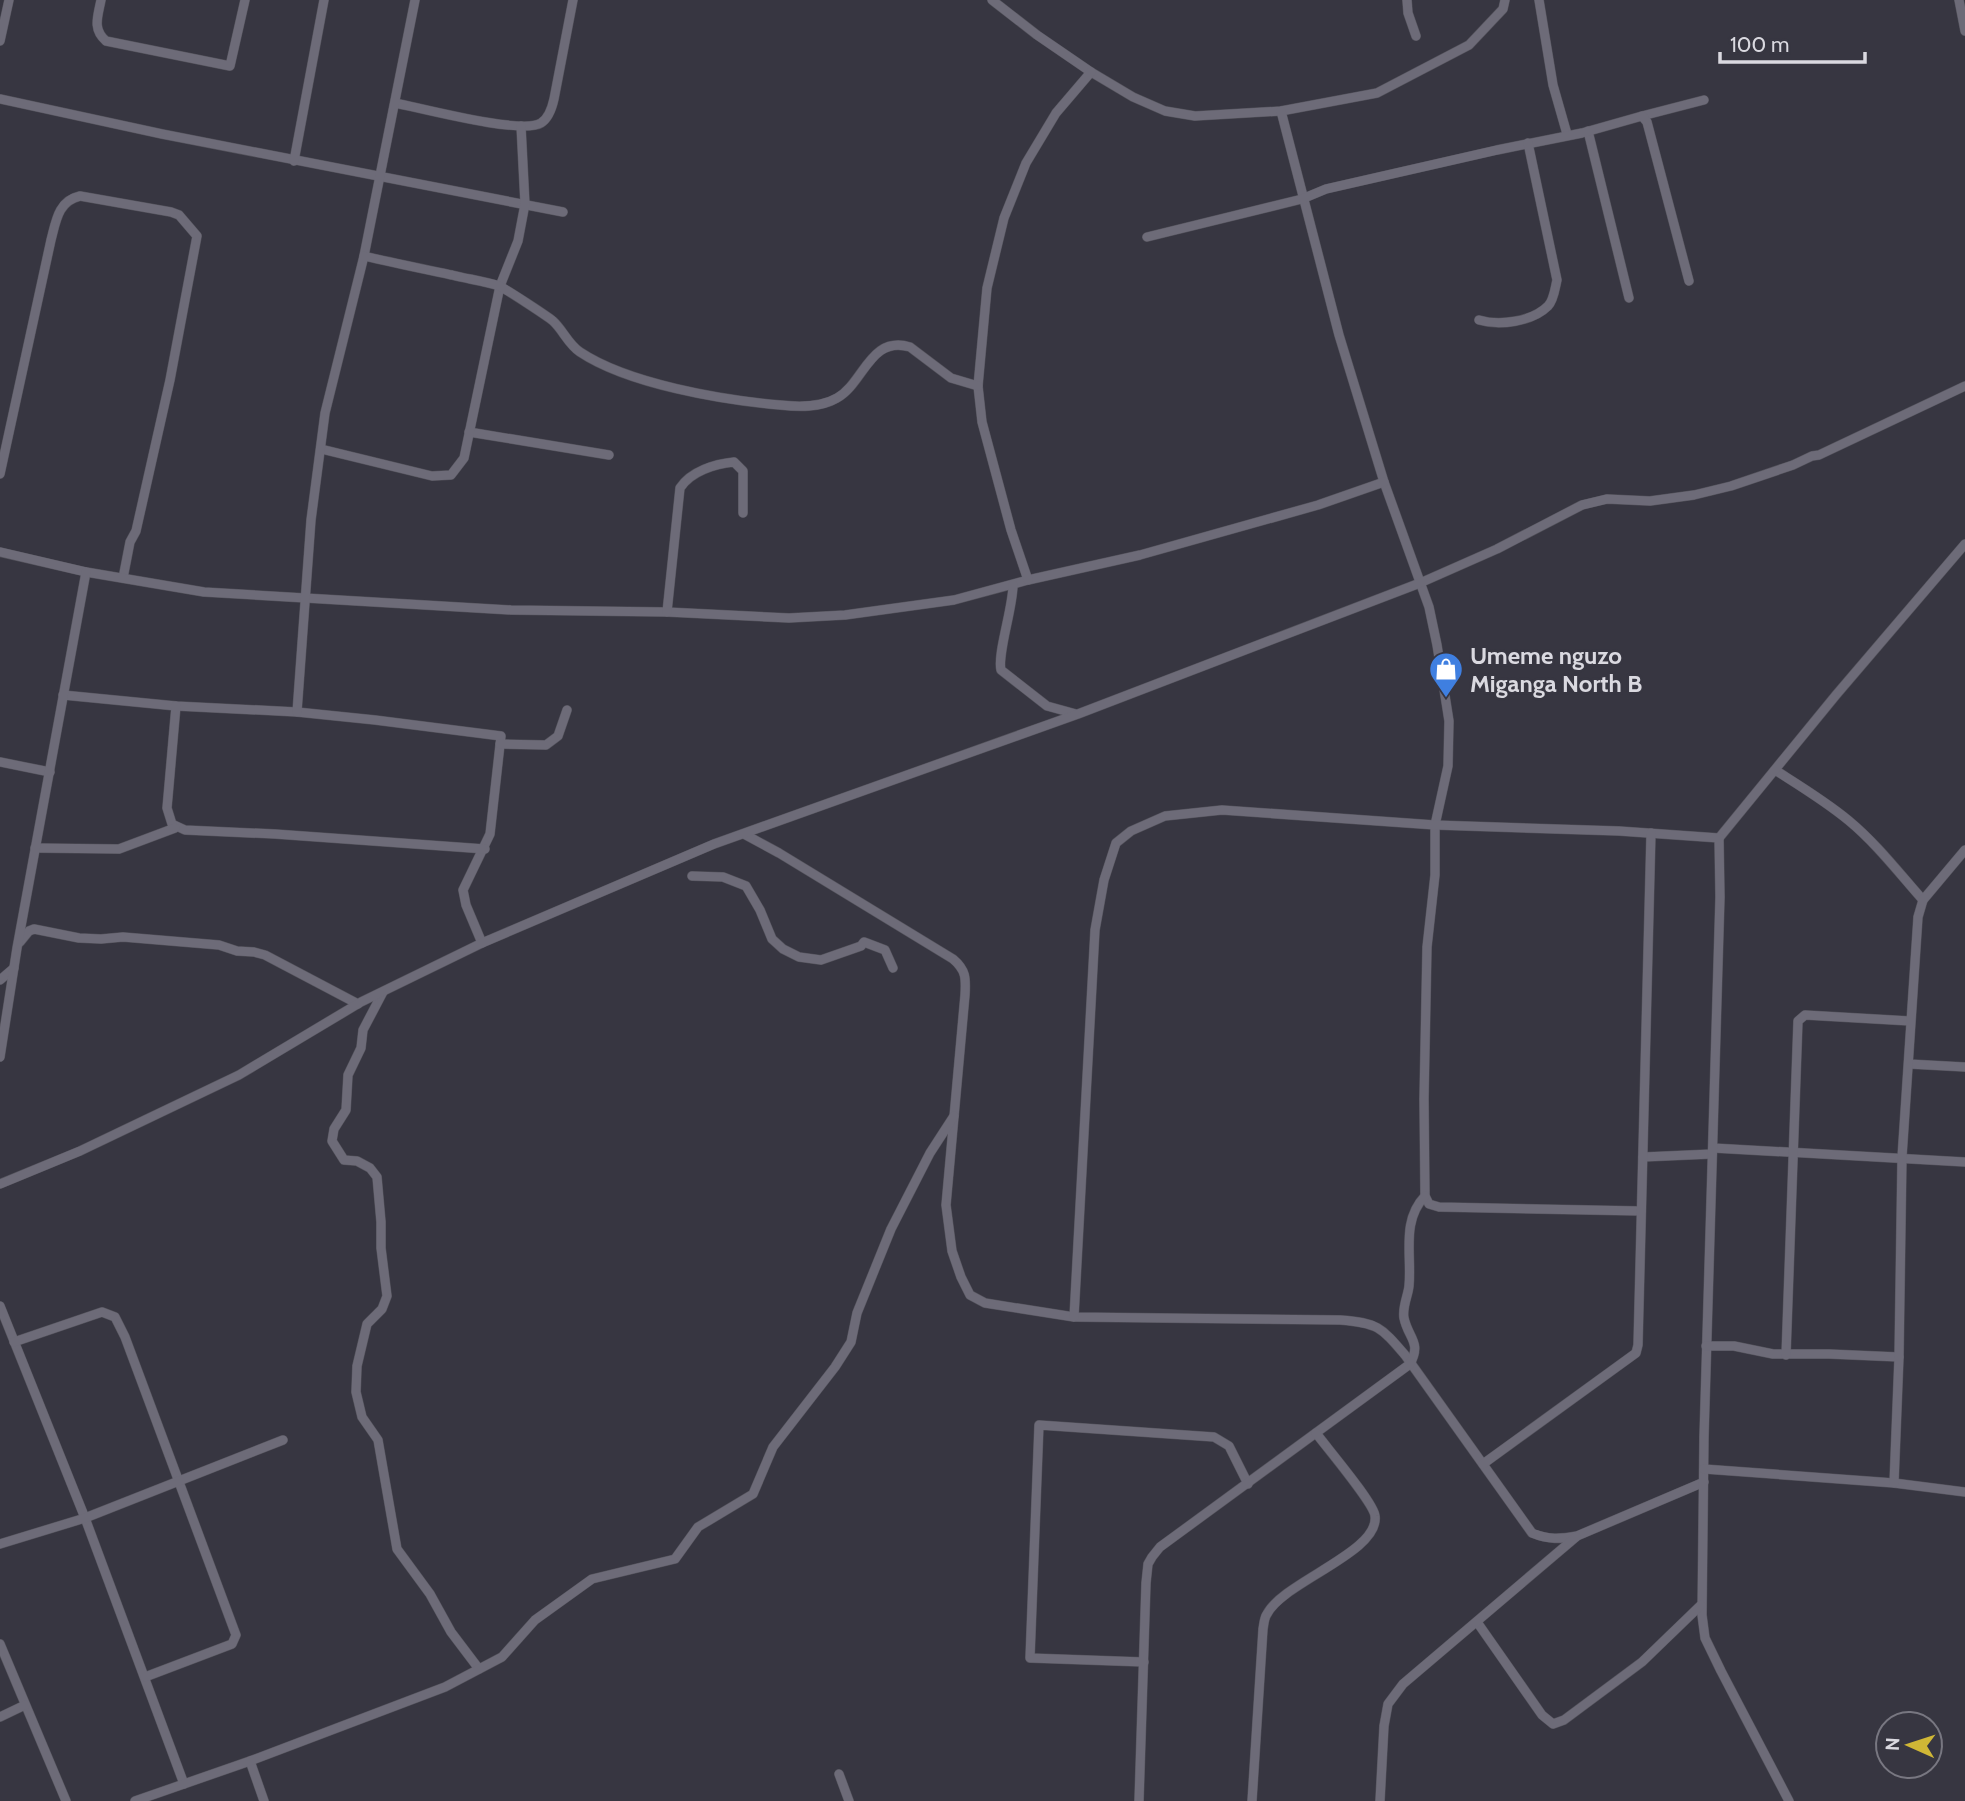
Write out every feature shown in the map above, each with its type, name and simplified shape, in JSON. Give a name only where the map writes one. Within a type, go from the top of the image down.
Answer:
[{"type":"street","points":[[0,41],[9,0]]},
{"type":"street","points":[[101,0],[96,25],[99,35],[106,41],[230,66],[245,0]]},
{"type":"street","points":[[294,161],[324,0]]},
{"type":"street","points":[[297,712],[311,520],[325,413],[364,256],[415,0]]},
{"type":"street","points":[[395,103],[511,127],[534,126],[543,122],[550,113],[573,0]]},
{"type":"street","points":[[992,0],[1091,72],[1148,105],[1195,116],[1281,111],[1377,93],[1469,45],[1503,9],[1505,0]]},
{"type":"street","points":[[1407,0],[1408,13],[1416,36]]},
{"type":"street","points":[[1539,0],[1553,85],[1567,134]]},
{"type":"street","points":[[1959,0],[1965,31]]},
{"type":"street","points":[[1028,580],[982,422],[978,386],[987,288],[1013,192],[1040,136],[1091,72]]},
{"type":"street","points":[[0,99],[294,161],[563,212]]},
{"type":"street","points":[[1147,237],[1302,199],[1326,189],[1588,131],[1704,100]]},
{"type":"street","points":[[1281,111],[1339,335],[1384,482],[1429,607],[1449,721],[1448,766],[1435,825],[1435,875],[1427,947],[1425,1196],[1429,1204],[1439,1207],[1641,1211]]},
{"type":"street","points":[[1642,117],[1647,122],[1689,281]]},
{"type":"street","points":[[321,449],[432,476],[451,475],[464,458],[500,286],[518,242],[525,204],[522,126]]},
{"type":"street","points":[[1588,131],[1629,298]]},
{"type":"street","points":[[1479,320],[1504,323],[1536,314],[1549,306],[1552,300],[1557,280],[1528,143]]},
{"type":"street","points":[[0,474],[60,209],[68,201],[80,196],[177,214],[197,236],[170,380],[136,531],[130,542],[124,578]]},
{"type":"street","points":[[364,256],[500,286],[551,319],[572,346],[607,367],[627,375],[690,390],[753,403],[790,406],[823,403],[848,390],[881,349],[894,345],[910,346],[951,378],[978,386]]},
{"type":"street","points":[[0,1184],[80,1151],[239,1075],[358,1004],[482,943],[714,844],[1078,714],[1420,583],[1582,505],[1607,499],[1671,499],[1731,486],[1819,455],[1965,386]]},
{"type":"street","points":[[469,432],[610,455]]},
{"type":"street","points":[[667,612],[680,488],[686,478],[719,464],[734,462],[743,471],[743,513]]},
{"type":"street","points":[[0,552],[86,572],[204,592],[511,610],[667,612],[789,618],[845,615],[954,600],[1140,555],[1318,505],[1384,482]]},
{"type":"street","points":[[1789,1801],[1706,1638],[1702,1605],[1706,1346],[1720,897],[1719,838],[1965,544]]},
{"type":"street","points":[[0,1057],[17,948],[86,572]]},
{"type":"street","points":[[1013,585],[1010,616],[999,662],[1001,670],[1047,706],[1078,714]]},
{"type":"street","points":[[63,695],[176,706],[297,712],[501,736],[492,822],[485,849],[465,885],[463,895],[482,943]]},
{"type":"street","points":[[175,828],[169,820],[167,808],[176,706]]},
{"type":"street","points":[[500,744],[545,745],[558,736],[567,710]]},
{"type":"street","points":[[0,762],[50,772]]},
{"type":"street","points":[[1775,770],[1820,798],[1850,822],[1923,900]]},
{"type":"street","points":[[1074,1317],[1095,930],[1104,880],[1116,843],[1131,831],[1165,816],[1222,810],[1435,825],[1719,838]]},
{"type":"street","points":[[36,848],[119,849],[175,828],[197,832],[275,834],[485,849]]},
{"type":"street","points":[[1483,1464],[1636,1353],[1641,1318],[1641,1211],[1651,833]]},
{"type":"street","points":[[744,834],[953,959],[962,967],[966,976],[946,1205],[952,1251],[970,1294],[985,1304],[1074,1317],[1340,1320],[1371,1323],[1387,1335],[1410,1364],[1532,1533],[1546,1539],[1577,1536],[1704,1482]]},
{"type":"street","points":[[1894,1483],[1902,1157],[1918,917],[1923,900],[1965,850]]},
{"type":"street","points":[[692,876],[723,877],[746,886],[772,939],[783,949],[799,957],[821,960],[861,946],[864,942],[885,950],[893,968]]},
{"type":"street","points":[[17,948],[22,937],[34,929],[79,938],[123,937],[219,945],[265,956],[358,1004]]},
{"type":"street","points":[[0,980],[14,968]]},
{"type":"street","points":[[384,991],[363,1030],[361,1048],[348,1075],[346,1110],[334,1129],[332,1141],[344,1160],[370,1168],[377,1177],[387,1296],[382,1309],[368,1324],[357,1366],[356,1392],[362,1417],[378,1440],[397,1549],[430,1594],[451,1632],[479,1669]]},
{"type":"street","points":[[1786,1355],[1800,1018],[1805,1015],[1910,1021]]},
{"type":"street","points":[[1909,1064],[1965,1067]]},
{"type":"street","points":[[135,1801],[250,1761],[445,1687],[502,1657],[535,1619],[592,1579],[675,1559],[698,1527],[753,1494],[773,1447],[851,1342],[858,1313],[891,1229],[930,1153],[954,1115]]},
{"type":"street","points":[[1643,1157],[1712,1151],[1902,1157],[1965,1162]]},
{"type":"street","points":[[1139,1801],[1146,1583],[1152,1556],[1410,1364],[1415,1349],[1404,1312],[1409,1287],[1409,1236],[1412,1216],[1425,1196]]},
{"type":"street","points":[[0,1306],[85,1518],[184,1784]]},
{"type":"street","points":[[14,1342],[102,1312],[115,1317],[125,1338],[236,1635],[232,1644],[145,1677]]},
{"type":"street","points":[[1706,1346],[1734,1346],[1786,1355],[1899,1357]]},
{"type":"street","points":[[1144,1662],[1030,1658],[1039,1425],[1214,1437],[1228,1446],[1248,1484]]},
{"type":"street","points":[[1252,1801],[1266,1614],[1287,1594],[1361,1545],[1374,1527],[1376,1515],[1316,1433]]},
{"type":"street","points":[[0,1544],[85,1518],[283,1440]]},
{"type":"street","points":[[1704,1469],[1894,1483],[1965,1492]]},
{"type":"street","points":[[1380,1801],[1384,1726],[1388,1703],[1403,1684],[1577,1536]]},
{"type":"street","points":[[1477,1622],[1542,1715],[1553,1724],[1564,1720],[1642,1662],[1702,1605]]},
{"type":"street","points":[[0,1644],[66,1801]]},
{"type":"street","points":[[0,1717],[25,1705]]},
{"type":"street","points":[[250,1761],[264,1801]]},
{"type":"street","points":[[839,1774],[849,1801]]},
{"type":"place","name":"Umeme nguzo Miganga North B","points":[[1446,699]]}]
